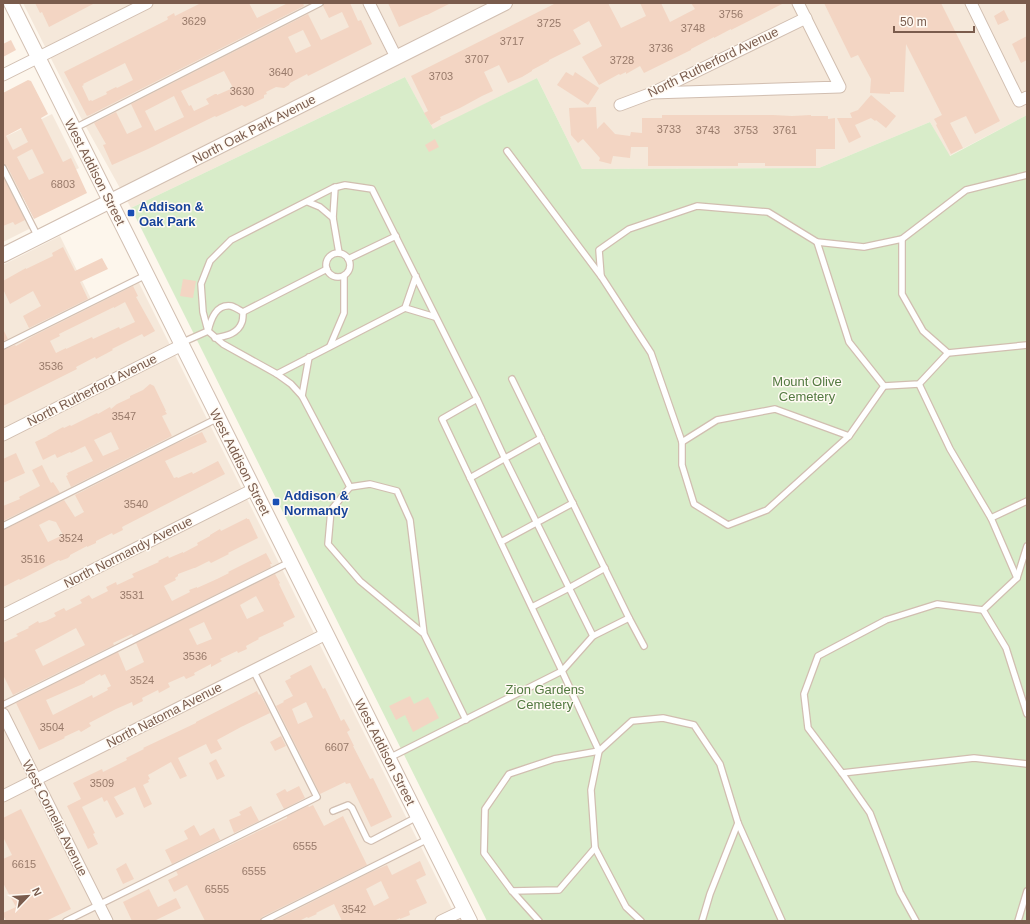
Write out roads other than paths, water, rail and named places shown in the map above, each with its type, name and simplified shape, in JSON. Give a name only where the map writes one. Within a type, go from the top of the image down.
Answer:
[{"type":"street","name":"West Addison Street","points":[[11,3],[467,915]]},
{"type":"street","points":[[3,75],[147,3]]},
{"type":"street","points":[[369,3],[396,57]]},
{"type":"street","name":"North Oak Park Avenue","points":[[3,255],[505,3]]},
{"type":"street","points":[[652,93],[840,87],[798,3]]},
{"type":"street","points":[[971,3],[1023,99]]},
{"type":"street","name":"North Rutherford Avenue","points":[[620,105],[652,93],[806,18]]},
{"type":"street","name":"North Rutherford Avenue","points":[[3,435],[181,344]]},
{"type":"street","name":"North Normandy Avenue","points":[[3,615],[254,489]]},
{"type":"street","name":"North Natoma Avenue","points":[[3,796],[326,634]]},
{"type":"street","name":"West Cornelia Avenue","points":[[3,714],[107,921]]},
{"type":"street","points":[[441,921],[467,915]]},
{"type":"lane","points":[[74,129],[320,3]]},
{"type":"lane","points":[[507,151],[601,276],[651,353],[682,442],[682,465],[694,504],[728,525],[767,510],[849,436],[884,386]]},
{"type":"lane","points":[[3,168],[38,238]]},
{"type":"lane","points":[[601,276],[599,250],[629,229],[697,206],[768,212],[817,242],[864,247],[902,239],[966,190],[1027,175]]},
{"type":"lane","points":[[350,487],[302,396],[291,384],[277,374],[223,344],[208,331],[202,312],[201,284],[210,261],[231,240],[336,187],[345,185],[372,189],[593,636]]},
{"type":"lane","points":[[336,187],[333,218],[339,253]]},
{"type":"lane","points":[[308,202],[320,207],[333,218]]},
{"type":"lane","points":[[348,259],[396,236]]},
{"type":"lane","points":[[902,239],[902,294],[923,331],[948,353]]},
{"type":"lane","points":[[817,242],[849,342],[884,386]]},
{"type":"lane","points":[[330,346],[344,313],[344,276],[349,270],[350,262],[343,254],[339,253],[328,258],[326,266],[329,273],[336,277],[344,276]]},
{"type":"lane","points":[[243,312],[327,269]]},
{"type":"lane","points":[[3,346],[146,274]]},
{"type":"lane","points":[[405,308],[416,276]]},
{"type":"lane","points":[[208,331],[210,322],[215,312],[222,307],[232,306],[243,312]]},
{"type":"lane","points":[[277,374],[405,308],[436,317]]},
{"type":"lane","points":[[216,338],[230,335],[237,330],[242,322],[243,312]]},
{"type":"lane","points":[[181,344],[208,331]]},
{"type":"lane","points":[[884,386],[919,384],[948,353],[1027,345]]},
{"type":"lane","points":[[302,396],[309,357]]},
{"type":"lane","points":[[512,378],[644,646]]},
{"type":"lane","points":[[919,384],[950,449],[991,518],[1016,578]]},
{"type":"lane","points":[[477,399],[442,419],[599,751],[591,790],[595,848],[626,907],[641,921]]},
{"type":"lane","points":[[682,442],[717,420],[775,409],[849,436]]},
{"type":"lane","points":[[3,526],[218,418]]},
{"type":"lane","points":[[470,478],[541,438]]},
{"type":"lane","points":[[424,634],[360,580],[328,544],[331,510],[350,487],[370,484],[397,491],[410,520],[424,634],[466,720]]},
{"type":"lane","points":[[991,518],[1027,501]]},
{"type":"lane","points":[[501,542],[573,503]]},
{"type":"lane","points":[[984,610],[1016,578],[1027,546]]},
{"type":"lane","points":[[3,705],[290,562]]},
{"type":"lane","points":[[532,607],[605,568]]},
{"type":"lane","points":[[916,921],[900,892],[870,813],[808,728],[804,694],[818,656],[886,620],[938,604],[984,610]]},
{"type":"lane","points":[[984,610],[1006,648],[1027,714]]},
{"type":"lane","points":[[388,759],[562,671],[593,636],[629,618]]},
{"type":"lane","points":[[66,921],[317,797],[253,670]]},
{"type":"lane","points":[[539,921],[512,891],[484,853],[484,809],[509,774],[554,759],[599,751],[632,721],[663,718],[694,725],[720,764],[738,823],[782,921]]},
{"type":"lane","points":[[842,773],[974,758],[1027,764]]},
{"type":"lane","points":[[333,811],[348,805],[352,808],[367,839],[371,841],[418,817]]},
{"type":"lane","points":[[702,921],[710,894],[738,823]]},
{"type":"lane","points":[[264,921],[428,839]]},
{"type":"lane","points":[[512,891],[559,890],[595,848]]},
{"type":"lane","points":[[1018,921],[1027,891]]},
{"type":"place","name":"Addison & Oak Park","points":[[131,213]]},
{"type":"place","name":"Addison & Normandy","points":[[276,502]]},
{"type":"park label","name":"Mount Olive Cemetery","points":[[807,388]]},
{"type":"park label","name":"Zion Gardens Cemetery","points":[[545,696]]}]
